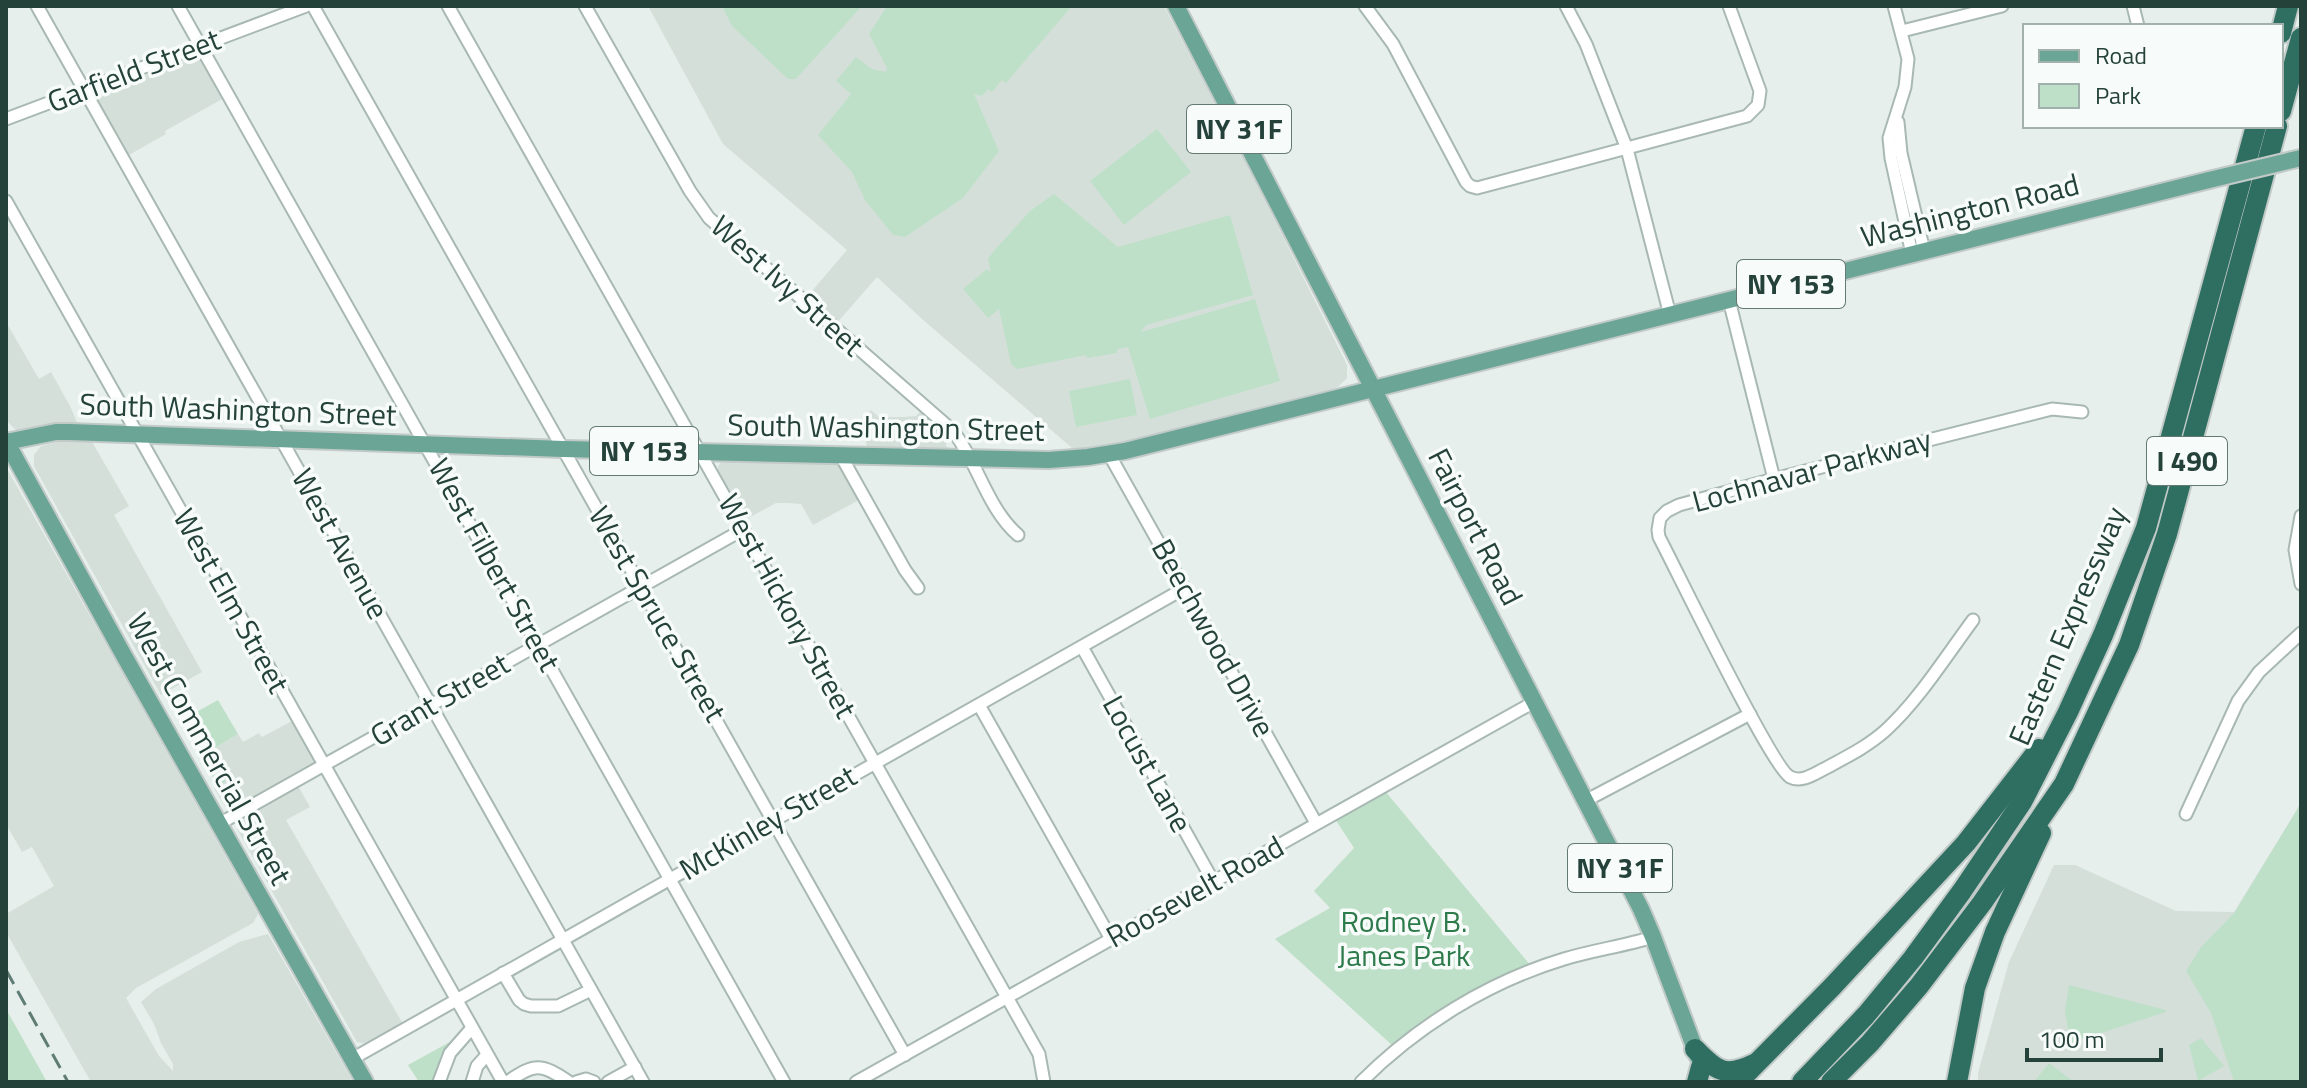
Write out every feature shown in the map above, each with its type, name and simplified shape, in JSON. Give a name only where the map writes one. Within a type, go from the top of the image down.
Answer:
[{"type":"highway","points":[[2283,104],[2301,38]]},
{"type":"highway","name":"Eastern Expressway","points":[[1802,1082],[1866,1015],[1962,891],[2022,802],[2068,712],[2146,528],[2255,128]]},
{"type":"highway","name":"Eastern Expressway","points":[[1831,1082],[1919,986],[1982,903],[2064,784],[2129,645],[2167,534],[2276,128]]},
{"type":"highway","points":[[1738,1082],[1966,843],[2068,712]]},
{"type":"highway","points":[[1957,1082],[1975,988],[1990,946],[2064,784]]},
{"type":"highway","points":[[1699,1070],[1738,1071],[1764,1057]]},
{"type":"main road","name":"Fairport Road","points":[[1176,6],[1653,937],[1699,1070]]},
{"type":"main road","name":"Washington Road","points":[[1373,390],[2301,158]]},
{"type":"main road","name":"South Washington Street","points":[[6,442],[56,432],[563,449],[1067,460],[1109,454],[1373,390]]},
{"type":"main road","name":"West Commercial Street","points":[[6,442],[365,1082]]},
{"type":"street","name":"West Avenue","points":[[37,6],[643,1082]]},
{"type":"street","name":"West Filbert Street","points":[[178,6],[784,1082]]},
{"type":"street","name":"Garfield Street","points":[[6,119],[306,6]]},
{"type":"street","name":"West Spruce Street","points":[[313,6],[905,1055]]},
{"type":"street","name":"West Hickory Street","points":[[448,6],[1039,1054],[1044,1082]]},
{"type":"street","name":"West Ivy Street","points":[[585,6],[690,191],[709,218],[953,431],[963,443],[1006,524],[1018,535]]},
{"type":"street","points":[[1365,6],[1393,44],[1466,182],[1470,186],[1482,187],[1747,116],[1758,105],[1758,83],[1729,6]]},
{"type":"street","points":[[1566,6],[1586,44],[1627,149],[1670,315]]},
{"type":"street","points":[[1894,6],[1908,59],[1907,76],[1897,112],[1918,252]]},
{"type":"street","points":[[1902,31],[2002,6]]},
{"type":"street","name":"West Elm Street","points":[[6,201],[486,1056],[505,1082]]},
{"type":"street","points":[[1729,300],[1774,479]]},
{"type":"street","name":"Lochnavar Parkway","points":[[1750,714],[1659,537],[1658,524],[1663,514],[1679,505],[1774,479],[2052,409],[2082,412]]},
{"type":"street","name":"Beechwood Drive","points":[[1109,454],[1316,823]]},
{"type":"street","points":[[841,456],[918,588]]},
{"type":"street","points":[[2301,516],[2295,550],[2301,584]]},
{"type":"street","name":"Grant Street","points":[[219,824],[744,529]]},
{"type":"street","name":"McKinley Street","points":[[352,1059],[1185,588]]},
{"type":"street","points":[[1585,801],[1750,714],[1783,771],[1796,779],[1807,777],[1863,748],[1897,720],[1973,620]]},
{"type":"street","points":[[2186,814],[2238,701],[2259,672],[2301,633]]},
{"type":"street","name":"Locust Lane","points":[[1082,647],[1213,881]]},
{"type":"street","name":"Roosevelt Road","points":[[856,1082],[1534,702]]},
{"type":"street","points":[[979,705],[1111,939]]},
{"type":"street","points":[[1361,1082],[1405,1041],[1498,984],[1561,960],[1653,937]]},
{"type":"street","points":[[503,973],[519,1000],[531,1006],[558,1006],[591,990]]},
{"type":"street","points":[[439,1082],[450,1053],[471,1029]]},
{"type":"street","points":[[472,1082],[477,1066],[486,1056]]},
{"type":"street","points":[[505,1082],[529,1068],[540,1066],[569,1082]]},
{"type":"street","points":[[608,1082],[635,1067]]},
{"type":"street","points":[[576,1082],[586,1079],[594,1082]]},
{"type":"shaded area","points":[[648,6],[1164,6],[1347,365],[1347,378],[1338,387],[1329,390],[1249,410],[1169,435],[1079,454],[877,277],[836,324],[806,298],[847,250],[723,144]]},
{"type":"shaded area","points":[[194,54],[200,55],[224,98],[129,155],[96,92],[179,63]]},
{"type":"shaded area","points":[[6,322],[39,379],[51,372],[78,425],[16,430],[7,421]]},
{"type":"shaded area","points":[[871,410],[879,417],[916,416],[921,411],[940,427],[947,437],[946,446],[949,448],[945,452],[867,452],[864,418]]},
{"type":"shaded area","points":[[65,440],[91,440],[129,506],[114,515],[202,672],[161,695],[34,466],[34,455],[41,446]]},
{"type":"shaded area","points":[[723,460],[836,462],[859,500],[813,525],[801,504],[788,503],[776,503],[745,520],[718,475],[718,466]]},
{"type":"shaded area","points":[[6,467],[258,914],[253,923],[136,988],[126,998],[159,1056],[173,1071],[173,1064],[141,1002],[156,989],[239,942],[268,934],[353,1082],[91,1082],[6,932],[6,914],[54,886],[32,847],[22,852],[6,824]]},
{"type":"shaded area","points":[[292,721],[314,759],[314,765],[233,811],[227,810],[214,788],[230,779],[213,749],[238,734],[243,742],[259,733],[262,737]]},
{"type":"shaded area","points":[[298,786],[310,807],[286,820],[403,1024],[367,1044],[357,1042],[237,829],[241,820]]},
{"type":"shaded area","points":[[2301,803],[2301,1082],[1978,1082],[2009,962],[2054,865],[2075,865],[2176,911],[2234,912]]},
{"type":"green space","points":[[722,6],[862,6],[796,79],[788,79],[732,26]]},
{"type":"green space","points":[[887,6],[1072,6],[1006,83],[1002,80],[992,92],[988,89],[982,96],[974,94],[999,151],[963,198],[905,237],[893,235],[865,200],[852,172],[818,135],[851,94],[836,81],[856,57],[872,69],[886,72],[887,68],[869,34]]},
{"type":"green space","points":[[1157,129],[1191,172],[1124,225],[1090,181]]},
{"type":"green space","points":[[1054,194],[1118,247],[1230,215],[1253,295],[1146,325],[1141,332],[1255,299],[1280,381],[1150,419],[1128,347],[1117,349],[1117,353],[1087,358],[1086,355],[1017,369],[1011,364],[999,309],[988,318],[963,289],[987,269],[991,273],[988,259],[992,253],[1030,211]]},
{"type":"green space","points":[[1130,379],[1137,415],[1076,427],[1069,391]]},
{"type":"green space","points":[[218,700],[238,734],[213,749],[230,779],[218,786],[180,721]]},
{"type":"green space","name":"Rodney B. Janes Park","points":[[1385,791],[1531,966],[1431,1017],[1393,1046],[1275,939],[1330,908],[1314,891],[1354,848],[1335,819]]},
{"type":"green space","points":[[2301,803],[2301,1082],[2234,1082],[2211,1013],[2186,971],[2201,947],[2235,912]]},
{"type":"green space","points":[[2069,985],[2166,1012],[2070,1043],[2065,1011]]},
{"type":"green space","points":[[6,1009],[47,1082],[7,1082]]},
{"type":"green space","points":[[457,1038],[436,1082],[419,1082],[408,1065]]},
{"type":"green space","points":[[2201,1038],[2224,1066],[2198,1081],[2189,1045]]},
{"type":"green space","points":[[2049,1063],[2074,1082],[2034,1082]]},
{"type":"railway","points":[[6,970],[68,1082]]}]
